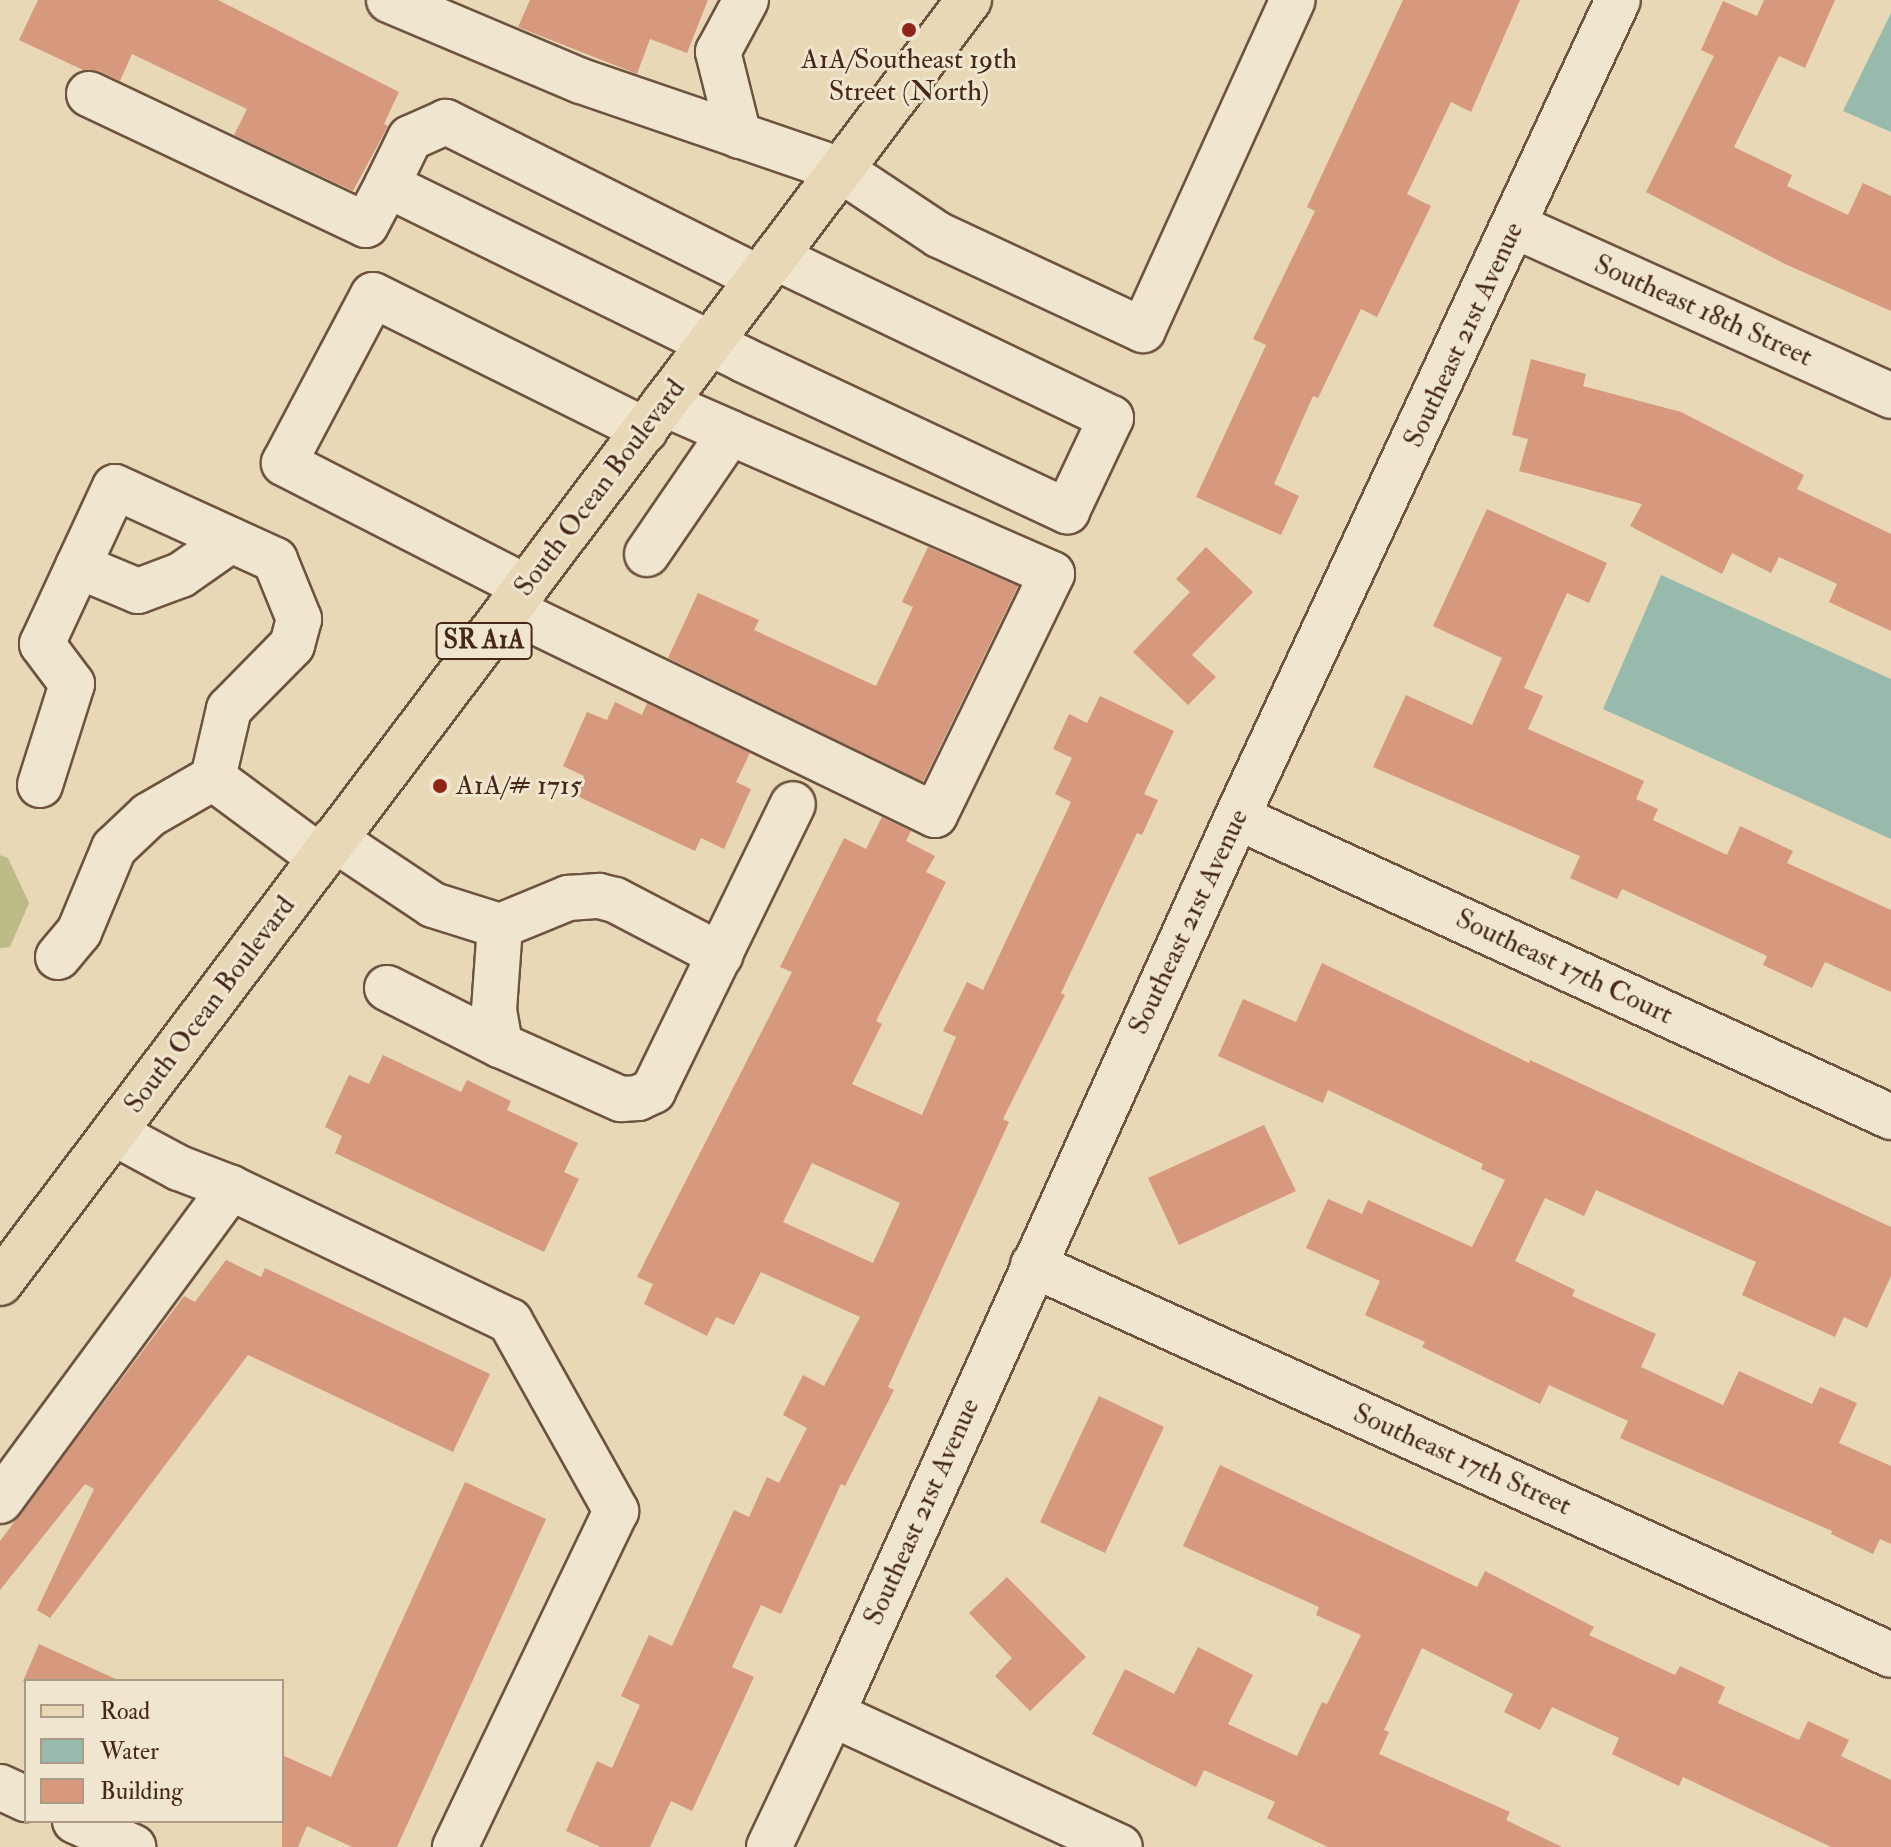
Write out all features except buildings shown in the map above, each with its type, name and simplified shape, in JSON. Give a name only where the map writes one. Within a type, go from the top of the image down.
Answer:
[{"type":"main road","name":"South Ocean Boulevard","points":[[0,1283],[969,0]]},
{"type":"street","points":[[389,0],[581,81],[841,170],[939,235],[1143,330],[1293,0]]},
{"type":"street","points":[[739,136],[718,52],[746,0]]},
{"type":"street","name":"Southeast 21st Avenue","points":[[769,1847],[1237,817],[1618,0]]},
{"type":"street","points":[[89,94],[366,225],[410,138],[446,122],[767,268],[1111,418],[1067,511],[710,344],[387,185]]},
{"type":"street","name":"Southeast 18th Street","points":[[1515,226],[1891,396]]},
{"type":"street","points":[[373,295],[654,417],[730,433],[1052,574],[935,815],[517,598],[284,463],[373,295]]},
{"type":"street","points":[[647,554],[730,433]]},
{"type":"street","points":[[40,785],[72,684],[42,644],[115,487],[275,560],[299,619],[292,645],[229,709],[213,778],[149,815],[114,848],[79,932],[58,957]]},
{"type":"street","points":[[78,566],[138,591],[181,575],[231,540]]},
{"type":"street","points":[[213,778],[328,849],[433,905],[500,926],[568,898],[599,896],[615,900],[720,955]]},
{"type":"street","points":[[387,988],[500,1045],[621,1099],[638,1098],[653,1091],[793,804]]},
{"type":"street","name":"Southeast 17th Court","points":[[1237,817],[1891,1117]]},
{"type":"street","points":[[500,926],[494,1010],[500,1045]]},
{"type":"street","points":[[114,1133],[179,1168],[231,1188],[510,1321],[616,1511],[455,1847]]},
{"type":"street","points":[[0,1501],[231,1188]]},
{"type":"street","name":"Southeast 17th Street","points":[[1033,1265],[1891,1655]]},
{"type":"street","points":[[832,1714],[1120,1847]]},
{"type":"street","points":[[0,1787],[24,1798]]},
{"type":"street","points":[[79,1823],[133,1847]]},
{"type":"shaded area","points":[[0,855],[8,858],[29,903],[10,947],[0,948]]},
{"type":"water","points":[[1891,13],[1891,132],[1843,111]]},
{"type":"water","points":[[1661,575],[1891,679],[1891,839],[1603,709]]},
{"type":"place","name":"A1A/Southeast 19th Street (North)","points":[[909,30]]},
{"type":"place","name":"A1A/# 1715","points":[[440,786]]}]
